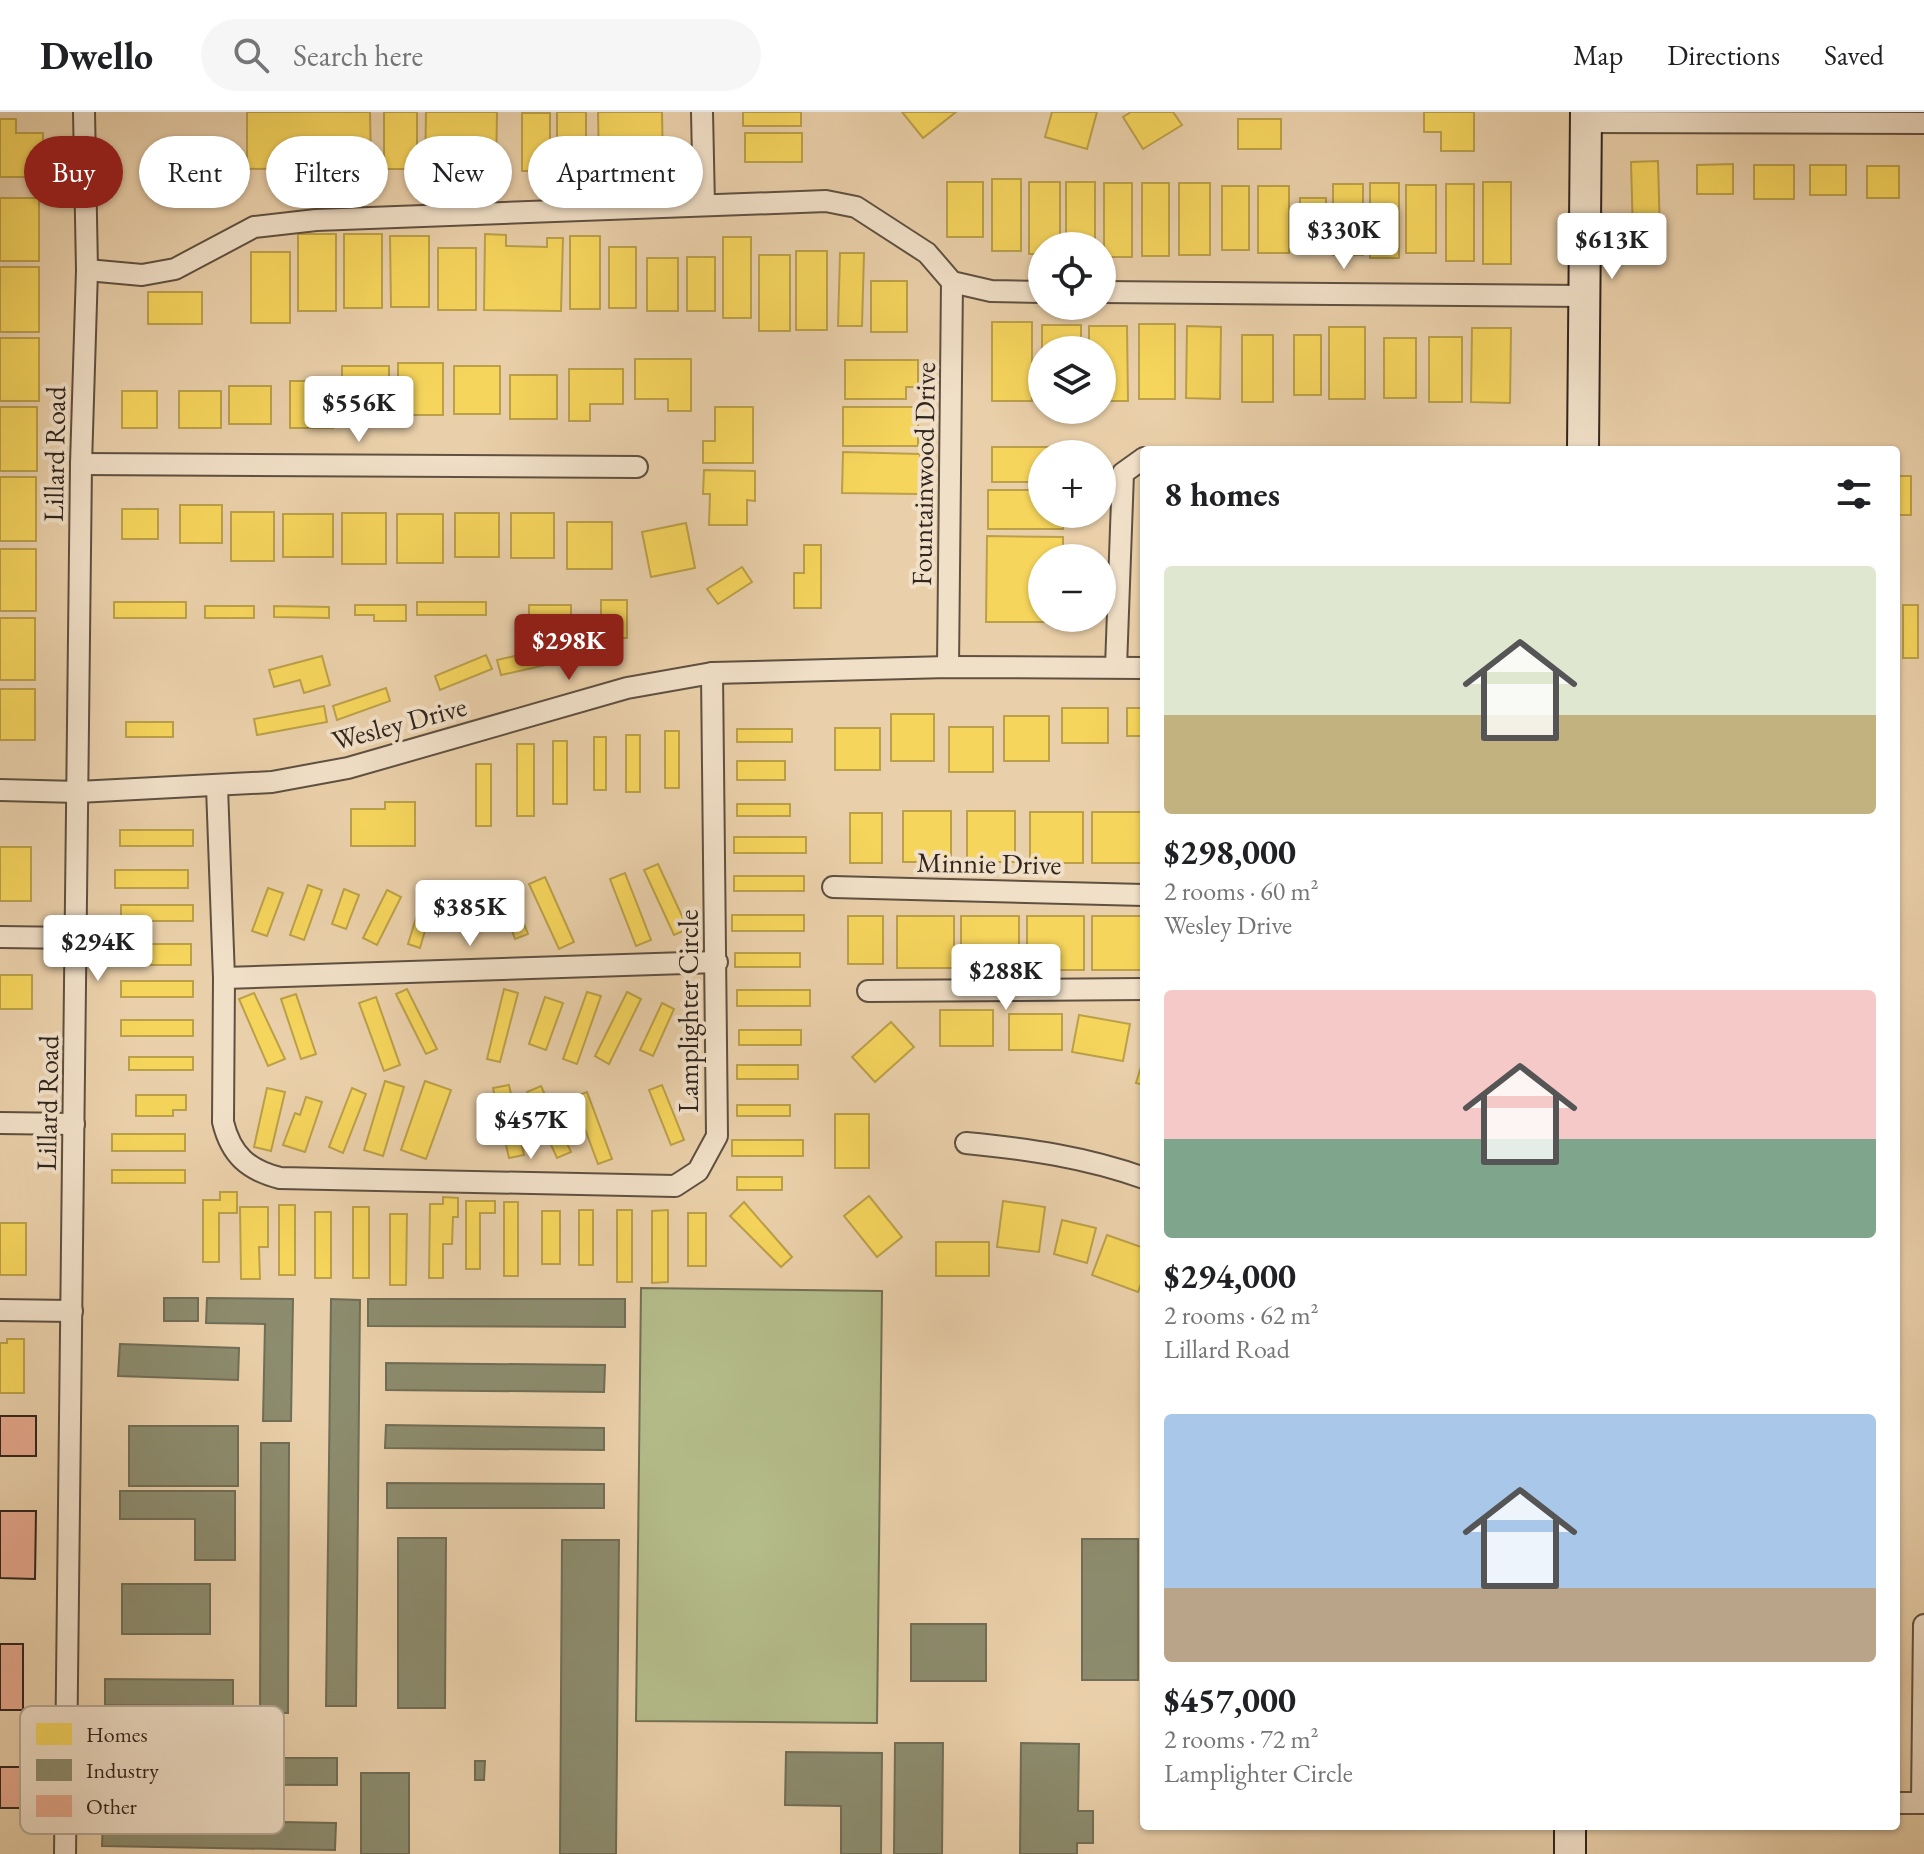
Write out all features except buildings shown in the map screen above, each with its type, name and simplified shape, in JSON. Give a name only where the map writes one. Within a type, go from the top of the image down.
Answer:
[{"type":"street","name":"Lillard Road","points":[[67,1706],[81,464],[87,270],[84,112]]},
{"type":"street","points":[[702,112],[704,205]]},
{"type":"street","points":[[1583,446],[1586,117],[1924,123]]},
{"type":"street","points":[[87,270],[142,275],[175,269],[254,227],[316,220],[826,201],[856,207],[927,253],[952,282],[991,291],[1028,292]]},
{"type":"street","name":"Fountainwood Drive","points":[[948,667],[952,282]]},
{"type":"street","points":[[1116,292],[1585,296]]},
{"type":"street","points":[[1116,667],[1123,473],[1140,461]]},
{"type":"street","points":[[81,464],[637,467]]},
{"type":"street","name":"Wesley Drive","points":[[0,790],[78,792],[272,782],[348,768],[627,688],[712,673],[948,667],[1140,668]]},
{"type":"street","name":"Lamplighter Circle","points":[[217,787],[224,978],[223,1122],[228,1142],[243,1162],[261,1174],[280,1178],[675,1186],[698,1171],[717,1136],[712,673]]},
{"type":"street","name":"Minnie Drive","points":[[833,887],[1140,895]]},
{"type":"street","points":[[0,937],[77,938]]},
{"type":"street","points":[[224,978],[717,962]]},
{"type":"street","points":[[868,991],[1140,989]]},
{"type":"street","points":[[0,1123],[74,1124]]},
{"type":"street","points":[[966,1143],[1045,1150],[1140,1177]]},
{"type":"street","points":[[0,1310],[72,1311]]},
{"type":"street","points":[[1900,1803],[1923,1803],[1924,1625]]},
{"type":"street","points":[[1570,1830],[1570,1854]]},
{"type":"street","name":"Lillard Road","points":[[65,1834],[65,1854]]},
{"type":"green space","points":[[641,1288],[882,1291],[877,1723],[636,1721]]}]
